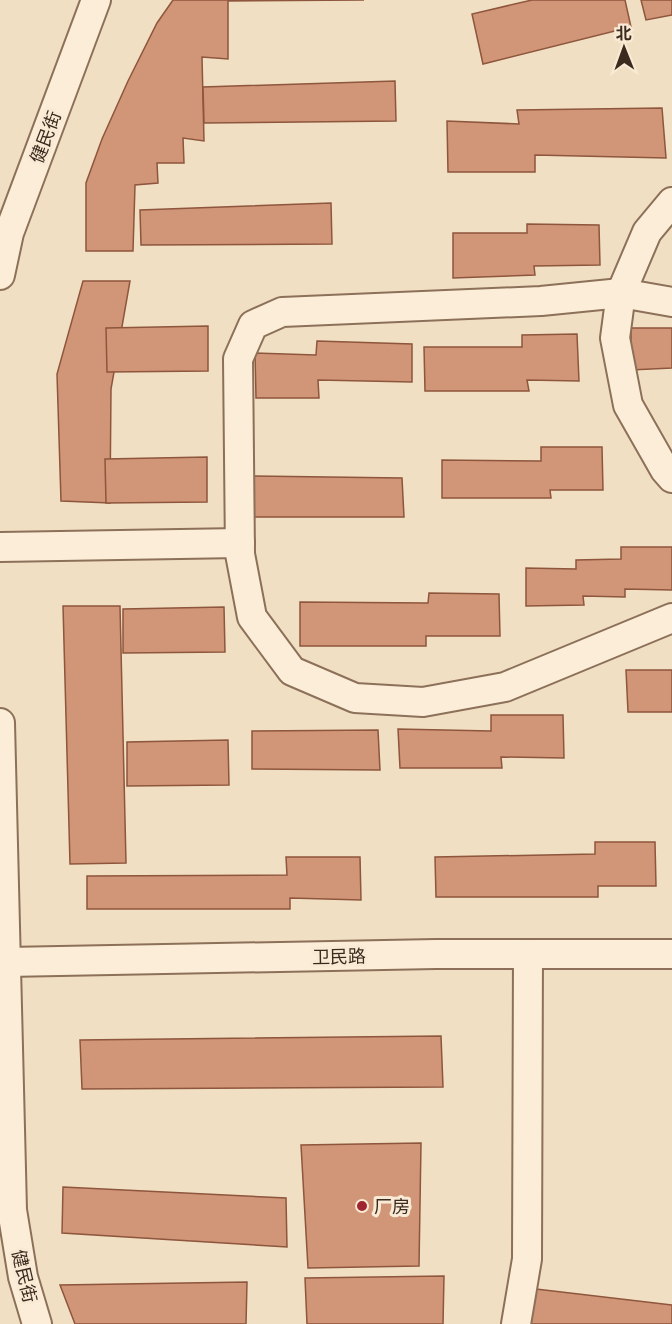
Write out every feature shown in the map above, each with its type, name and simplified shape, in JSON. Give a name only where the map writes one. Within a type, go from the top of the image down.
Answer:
[{"type":"street","name":"健民街","points":[[0,275],[9,232],[96,0]]},
{"type":"street","points":[[672,202],[647,232],[621,293],[615,338],[628,405],[665,470],[672,478]]},
{"type":"street","points":[[672,302],[621,293],[541,301],[282,312],[253,325],[238,359],[240,554],[252,617],[292,671],[355,698],[423,702],[505,687],[672,618]]},
{"type":"street","points":[[0,547],[240,543]]},
{"type":"street","name":"健民街","points":[[0,723],[12,1210],[23,1277],[37,1324]]},
{"type":"street","name":"卫民路","points":[[7,962],[436,954],[672,954]]},
{"type":"street","points":[[516,1324],[527,1258],[528,954]]},
{"type":"building","points":[[173,0],[364,0],[228,1],[228,59],[202,57],[204,141],[183,138],[184,163],[157,163],[158,183],[135,185],[133,251],[86,251],[86,183],[102,139],[128,81],[157,23]]},
{"type":"building","points":[[532,0],[625,0],[631,27],[483,64],[472,14]]},
{"type":"building","points":[[641,0],[672,0],[672,15],[646,20]]},
{"type":"building","points":[[395,81],[396,121],[204,123],[203,87]]},
{"type":"building","points":[[662,108],[666,158],[535,155],[535,172],[448,172],[447,121],[519,124],[517,110]]},
{"type":"building","points":[[331,203],[332,244],[141,245],[140,210]]},
{"type":"building","points":[[527,224],[599,225],[600,265],[534,266],[535,275],[453,278],[453,233],[527,233]]},
{"type":"building","points":[[83,281],[130,281],[111,389],[110,503],[61,501],[57,374]]},
{"type":"building","points":[[208,326],[208,371],[107,372],[106,328]]},
{"type":"building","points":[[631,328],[672,328],[672,368],[631,370]]},
{"type":"building","points":[[577,334],[579,381],[527,380],[529,391],[425,391],[424,347],[522,347],[522,335]]},
{"type":"building","points":[[317,341],[412,344],[412,382],[318,380],[319,398],[256,398],[255,353],[316,355]]},
{"type":"building","points":[[541,447],[602,447],[603,490],[550,490],[551,498],[442,498],[442,460],[541,461]]},
{"type":"building","points":[[207,457],[207,502],[106,503],[105,459]]},
{"type":"building","points":[[253,476],[402,478],[404,517],[254,517]]},
{"type":"building","points":[[621,547],[672,547],[672,590],[625,589],[625,597],[583,596],[584,605],[526,606],[526,568],[576,569],[576,560],[621,559]]},
{"type":"building","points":[[429,593],[499,594],[500,636],[426,636],[426,646],[300,646],[300,602],[428,603]]},
{"type":"building","points":[[63,606],[120,606],[126,863],[70,864]]},
{"type":"building","points":[[224,607],[225,652],[123,653],[123,609]]},
{"type":"building","points":[[626,670],[672,670],[672,712],[628,712]]},
{"type":"building","points":[[491,715],[563,715],[564,758],[501,757],[502,768],[400,768],[398,729],[491,731]]},
{"type":"building","points":[[378,730],[380,770],[252,769],[252,731]]},
{"type":"building","points":[[228,740],[229,785],[127,786],[127,742]]},
{"type":"building","points":[[595,842],[655,842],[656,886],[598,886],[598,897],[436,897],[435,857],[595,854]]},
{"type":"building","points":[[286,857],[360,857],[361,900],[290,898],[290,909],[87,909],[87,876],[287,875]]},
{"type":"building","points":[[441,1036],[443,1087],[82,1089],[80,1040]]},
{"type":"building","name":"厂房","points":[[421,1143],[419,1266],[308,1268],[301,1145]]},
{"type":"building","points":[[63,1187],[286,1198],[287,1247],[62,1233]]},
{"type":"building","points":[[444,1276],[443,1324],[307,1324],[305,1278]]},
{"type":"building","points":[[247,1282],[246,1324],[75,1324],[60,1285]]},
{"type":"building","points":[[536,1289],[672,1305],[672,1324],[530,1324]]},
{"type":"place","name":"厂房","points":[[362,1206]]}]
